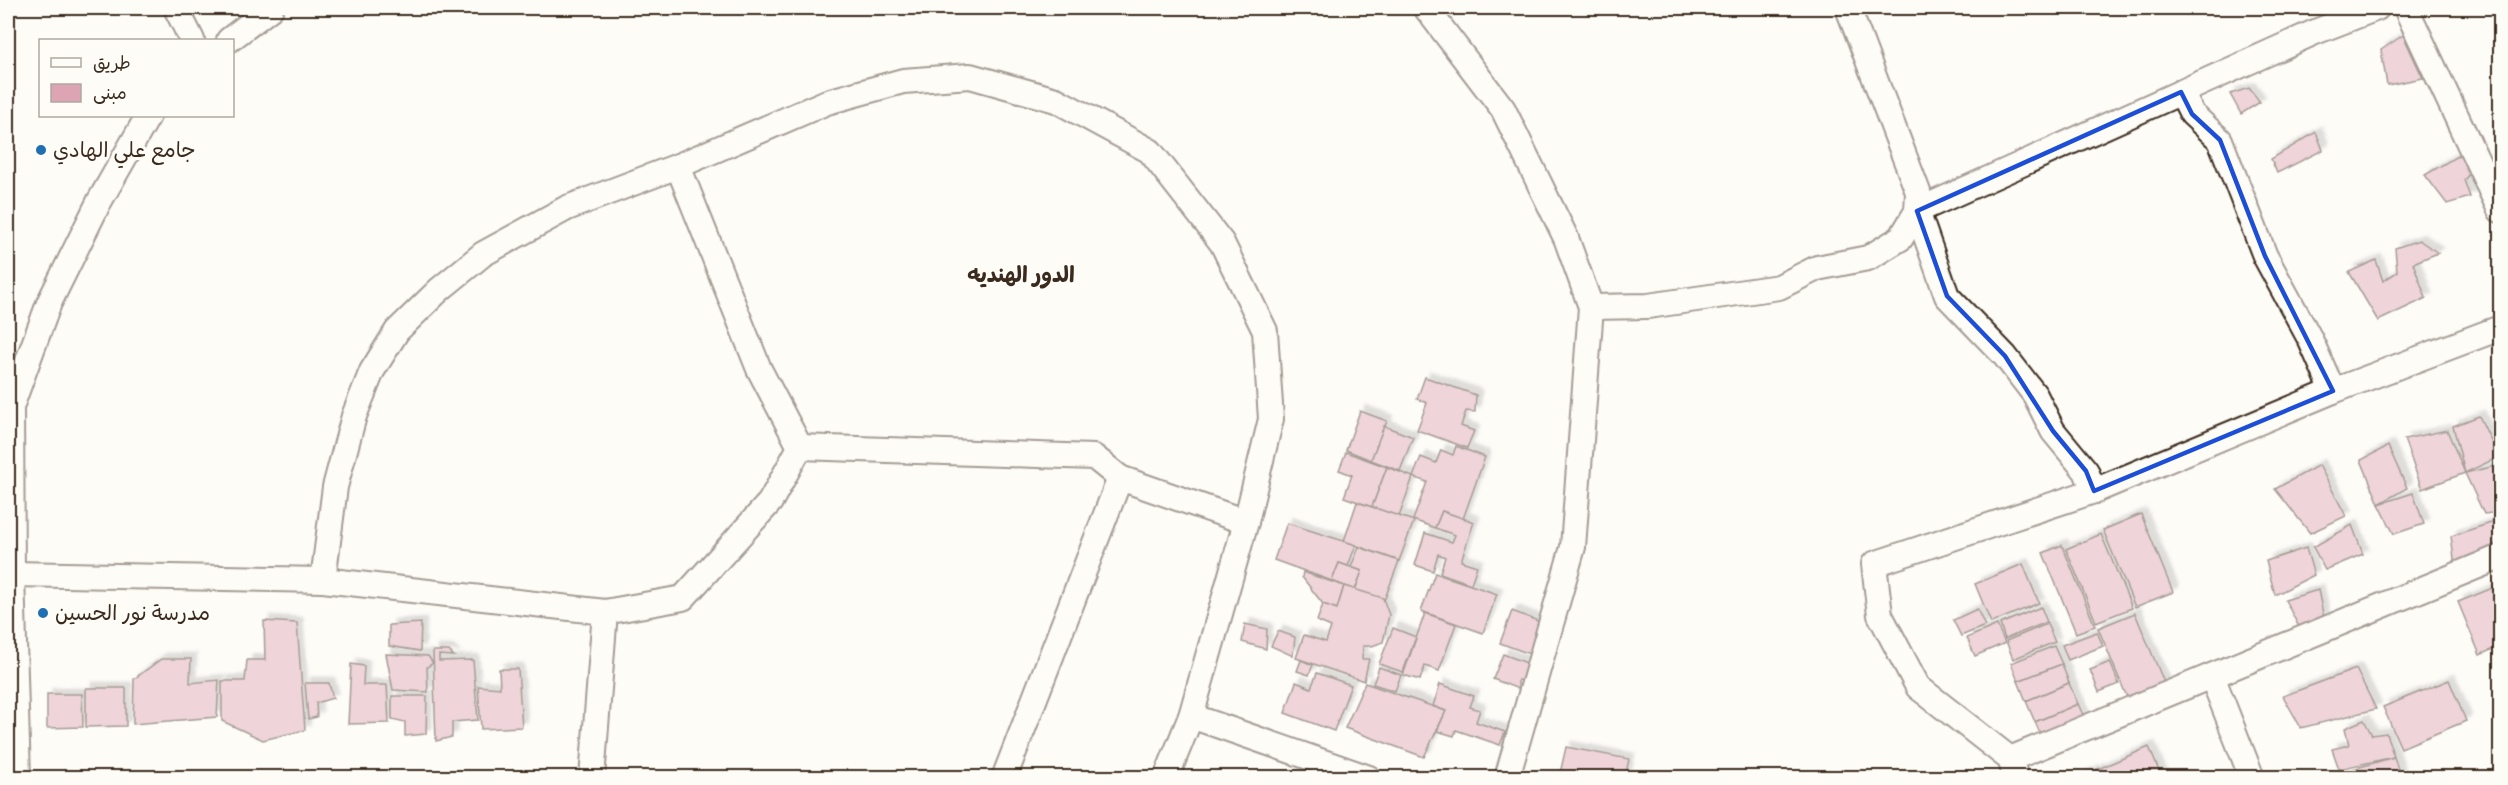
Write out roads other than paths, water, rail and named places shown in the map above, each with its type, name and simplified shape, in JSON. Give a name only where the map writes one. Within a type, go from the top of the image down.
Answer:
[{"type":"street","points":[[176,8],[192,39]]},
{"type":"street","points":[[230,39],[270,8]]},
{"type":"street","points":[[1426,8],[1503,109],[1566,238],[1591,307],[1573,547],[1506,777]]},
{"type":"street","points":[[1848,8],[1918,192],[1917,211],[1947,296],[2005,356],[2034,395],[2053,431],[2086,471],[2094,490]]},
{"type":"street","points":[[1591,307],[1648,306],[1779,287],[1817,268],[1868,258],[1901,238],[1917,211],[2315,32],[2377,8]]},
{"type":"street","points":[[2406,8],[2500,210]]},
{"type":"street","points":[[323,580],[334,487],[354,416],[372,371],[397,330],[439,290],[483,254],[567,208],[678,166],[827,102],[903,81],[970,76],[1056,100],[1150,151],[1222,243],[1264,331],[1271,419],[1246,522],[1191,716],[1166,777]]},
{"type":"street","points":[[2181,92],[2192,114],[2220,140],[2265,256],[2310,339],[2333,391]]},
{"type":"street","points":[[14,776],[9,407],[15,371],[99,202],[147,117]]},
{"type":"street","points":[[678,166],[759,369],[800,447]]},
{"type":"street","points":[[2500,328],[2333,391],[2094,490],[1874,564],[1880,615],[1918,687],[2013,768],[2212,676],[2500,557]]},
{"type":"street","points":[[800,447],[1094,456],[1120,478],[1246,522]]},
{"type":"street","points":[[12,574],[323,580],[605,612],[683,598],[770,502],[800,447]]},
{"type":"street","points":[[1004,777],[1120,478]]},
{"type":"street","points":[[592,777],[605,612]]},
{"type":"street","points":[[2212,676],[2252,777]]},
{"type":"street","points":[[1191,716],[1369,777]]},
{"type":"place","name":"جامع علي الهادي","points":[[41,150]]},
{"type":"place","name":"مدرسة نور الحسين","points":[[43,613]]},
{"type":"district","name":"الدور الهنديه","points":[[1021,274]]}]
